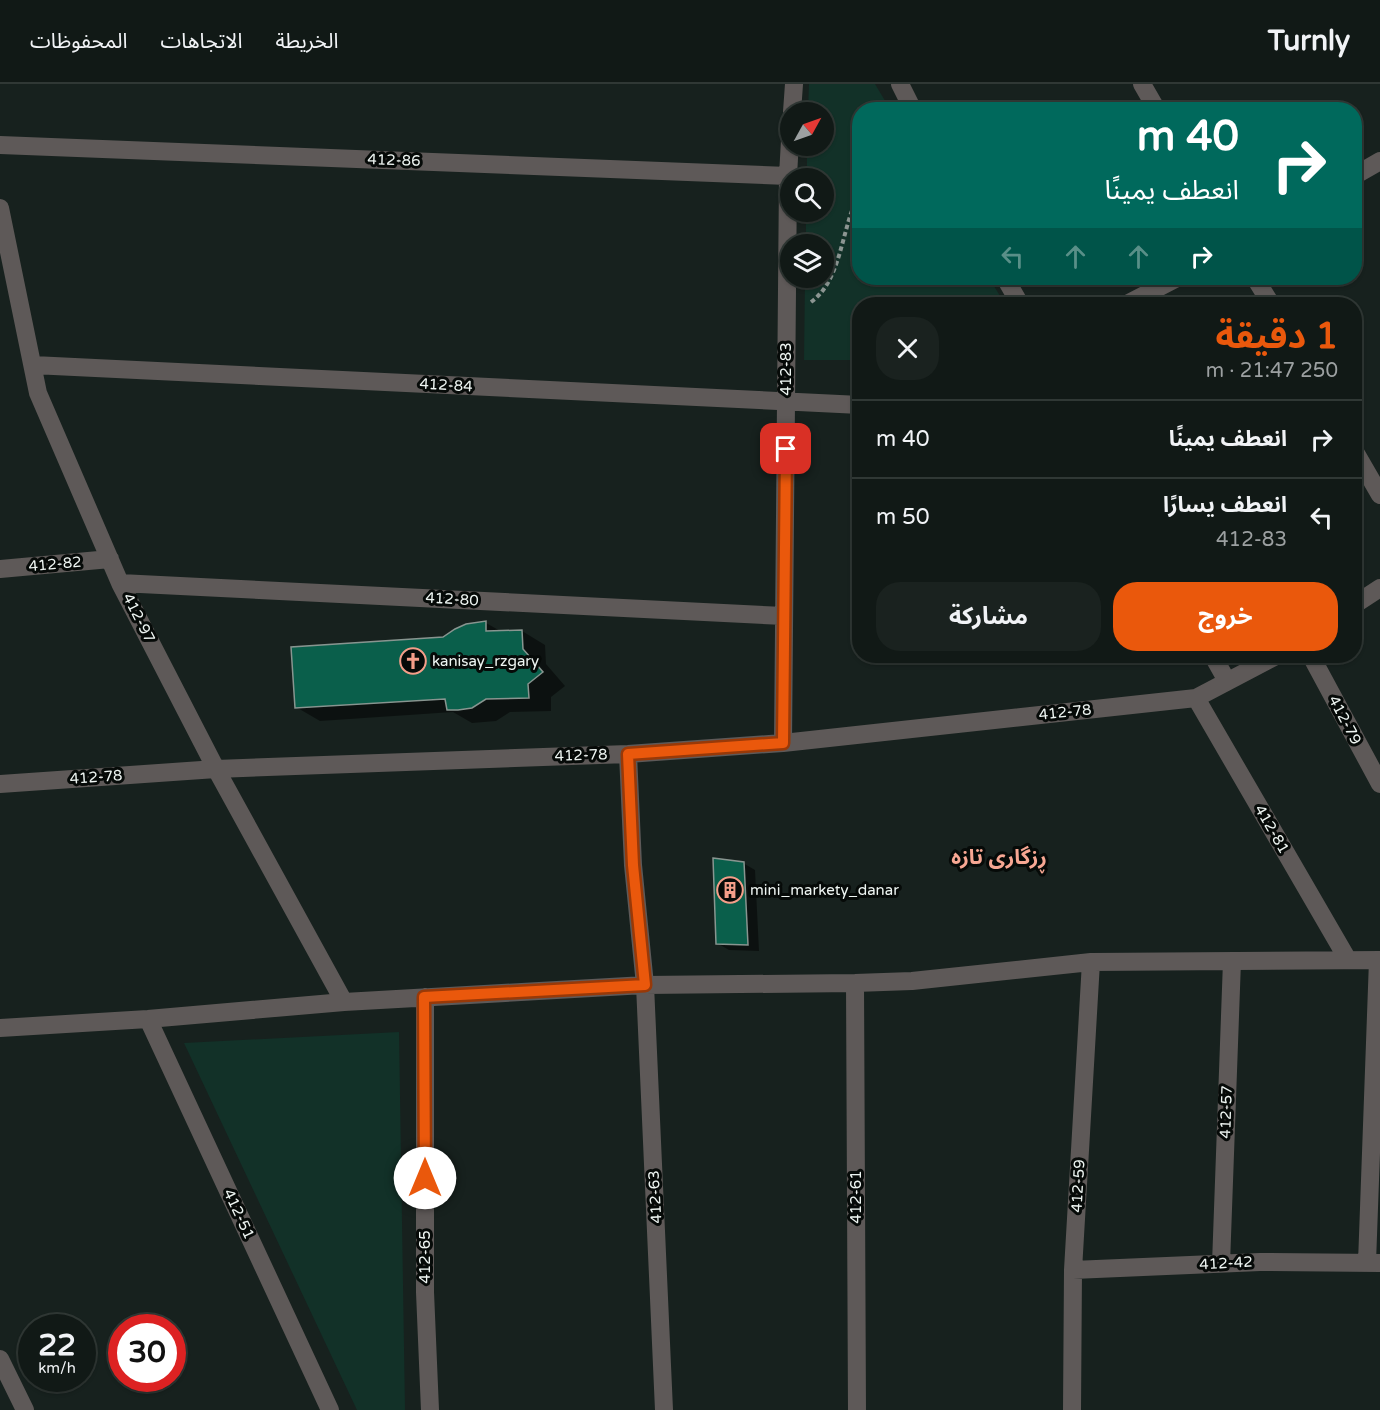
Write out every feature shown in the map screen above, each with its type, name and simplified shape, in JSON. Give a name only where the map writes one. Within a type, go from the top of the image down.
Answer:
[{"type":"street","points":[[793,102],[794,84]]},
{"type":"street","points":[[900,84],[910,102]]},
{"type":"street","points":[[1142,84],[1152,102]]},
{"type":"street","name":"412-86","points":[[0,145],[780,176]]},
{"type":"street","points":[[1362,171],[1380,161]]},
{"type":"street","name":"412-97","points":[[0,208],[38,393],[120,583],[216,769],[344,1002]]},
{"type":"street","name":"412-83","points":[[783,743],[788,222]]},
{"type":"street","points":[[1140,297],[1164,285]]},
{"type":"street","name":"412-84","points":[[33,365],[852,405]]},
{"type":"street","points":[[1362,464],[1380,495]]},
{"type":"street","name":"412-82","points":[[0,569],[110,559]]},
{"type":"street","name":"412-80","points":[[120,583],[784,616]]},
{"type":"street","points":[[1362,600],[1380,588]]},
{"type":"street","points":[[1217,663],[1227,681]]},
{"type":"street","points":[[1196,698],[1262,663]]},
{"type":"street","name":"412-79","points":[[1315,663],[1380,784]]},
{"type":"street","name":"412-78","points":[[0,784],[216,769],[628,754],[783,743],[1196,698]]},
{"type":"street","name":"412-81","points":[[1196,698],[1348,960]]},
{"type":"street","points":[[628,754],[633,865],[645,985]]},
{"type":"street","points":[[0,1028],[344,1002],[645,985],[912,981],[1091,962],[1379,960],[1373,1263]]},
{"type":"street","name":"412-57","points":[[1221,1264],[1232,961]]},
{"type":"street","name":"412-59","points":[[1072,1410],[1073,1270],[1091,962]]},
{"type":"street","name":"412-61","points":[[855,983],[856,1410]]},
{"type":"street","name":"412-63","points":[[645,985],[664,1410]]},
{"type":"street","name":"412-65","points":[[424,997],[425,1292],[429,1410]]},
{"type":"street","name":"412-51","points":[[148,1018],[330,1410]]},
{"type":"street","name":"412-42","points":[[1073,1270],[1260,1262],[1373,1263]]},
{"type":"street","points":[[0,1359],[25,1410]]},
{"type":"path","points":[[787,305],[811,302],[819,294],[837,261],[852,212]]},
{"type":"green space","points":[[809,84],[875,84],[886,102],[852,102],[852,285],[993,285],[1001,297],[852,297],[852,360],[804,360],[805,288],[834,288],[834,234],[806,234],[806,222],[834,222],[834,168],[807,168],[807,156],[834,156],[834,102],[808,102]]},
{"type":"green space","points":[[399,1032],[405,1410],[357,1410],[184,1043]]},
{"type":"building","name":"kanisay_rzgary","points":[[486,621],[486,631],[522,630],[523,649],[543,672],[528,684],[529,698],[486,699],[472,708],[458,710],[447,710],[445,699],[295,708],[291,647],[443,637],[466,624]]},
{"type":"building","name":"mini_markety_danar","points":[[713,858],[744,862],[748,945],[716,944]]},
{"type":"place","name":"kanisay_rzgary","points":[[413,661]]},
{"type":"place","name":"mini_markety_danar","points":[[730,890]]},
{"type":"district","name":"ڕزگاری تازە","points":[[999,857]]},
{"type":"route","points":[[425,1178],[424,997],[645,985],[633,865],[628,754],[783,743],[786,449]]}]
